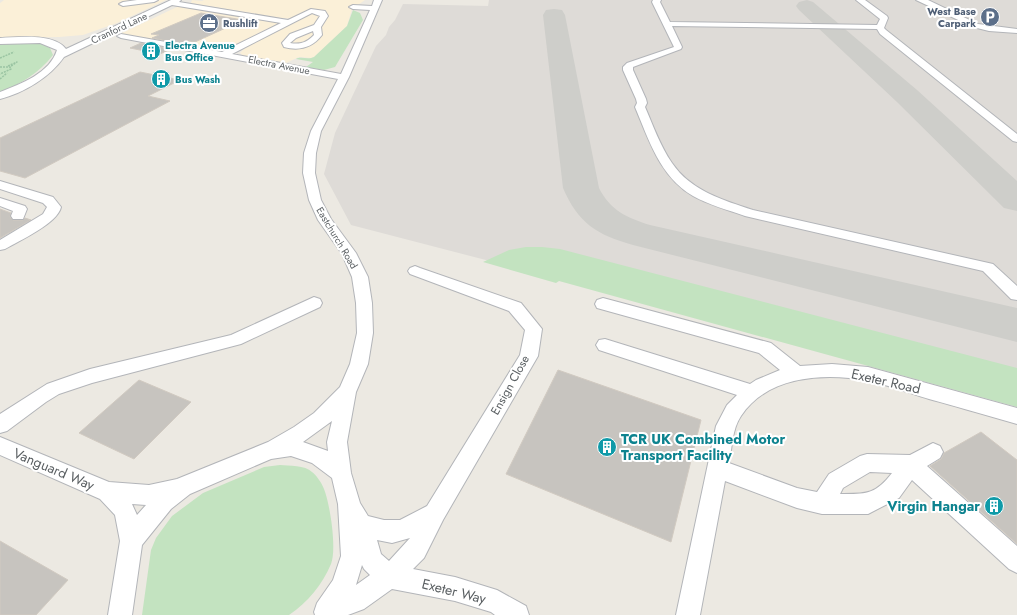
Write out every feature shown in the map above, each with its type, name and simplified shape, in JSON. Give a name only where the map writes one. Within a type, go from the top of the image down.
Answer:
[{"type":"lane","points":[[123,4],[154,0]]},
{"type":"lane","points":[[860,0],[884,18],[880,28],[883,32],[1017,139]]},
{"type":"lane","points":[[920,0],[933,4],[968,23],[998,30],[1017,31]]},
{"type":"lane","points":[[175,2],[291,20]]},
{"type":"lane","name":"Cranford Lane","points":[[0,96],[20,88],[42,74],[61,55],[119,32],[175,2]]},
{"type":"lane","points":[[660,2],[678,46],[677,48],[630,65],[627,69],[639,93],[642,103],[640,107],[661,158],[683,184],[693,191],[722,204],[750,213],[988,267],[997,274],[1017,296]]},
{"type":"lane","points":[[353,7],[376,4]]},
{"type":"lane","name":"Eastchurch Road","points":[[349,504],[341,473],[338,442],[347,392],[359,364],[365,333],[364,303],[360,277],[349,252],[325,220],[315,200],[309,173],[310,153],[316,131],[344,77],[376,4]]},
{"type":"lane","points":[[223,55],[311,11],[322,13],[324,16],[317,27]]},
{"type":"lane","points":[[668,24],[881,27]]},
{"type":"lane","points":[[998,30],[1017,41]]},
{"type":"lane","points":[[74,38],[119,32]]},
{"type":"lane","name":"Electra Avenue","points":[[119,32],[223,55],[344,77]]},
{"type":"lane","points":[[0,41],[61,40]]},
{"type":"lane","points":[[47,41],[62,49],[61,55]]},
{"type":"lane","points":[[0,185],[48,200],[54,206],[53,212],[48,217],[0,246]]},
{"type":"lane","points":[[0,202],[20,209],[18,216]]},
{"type":"lane","name":"Ensign Close","points":[[389,577],[416,550],[435,513],[529,356],[534,329],[515,307],[415,271]]},
{"type":"lane","points":[[0,425],[39,397],[53,389],[90,376],[235,340],[314,303]]},
{"type":"lane","points":[[603,304],[765,348],[796,373]]},
{"type":"lane","points":[[605,345],[752,392]]},
{"type":"lane","name":"Exeter Road","points":[[688,615],[726,426],[734,410],[752,392],[777,378],[796,373],[821,371],[868,374],[1017,416]]},
{"type":"lane","name":"Eastchurch Road","points":[[269,450],[301,433],[321,419],[347,392]]},
{"type":"lane","name":"Vanguard Way","points":[[0,446],[108,492],[149,495],[183,487]]},
{"type":"lane","points":[[120,615],[131,541],[140,528],[163,502],[183,487],[269,450],[290,447],[319,456],[341,473]]},
{"type":"lane","points":[[717,468],[798,498],[822,504],[868,504],[891,491],[912,464],[933,452]]},
{"type":"lane","points":[[822,504],[836,481],[867,463],[912,464],[925,479],[1017,561]]},
{"type":"lane","name":"Vanguard Way","points":[[108,492],[123,508],[128,521],[131,541]]},
{"type":"lane","points":[[324,613],[355,600],[389,577],[372,561],[361,525],[349,504]]},
{"type":"lane","points":[[324,613],[343,587],[353,556],[349,504]]},
{"type":"lane","name":"Ensign Close","points":[[361,525],[384,532],[404,531],[435,513]]},
{"type":"lane","name":"Exeter Way","points":[[389,577],[455,589],[496,602],[517,615]]},
{"type":"path","points":[[0,67],[8,67],[11,69],[0,79]]},
{"type":"path","points":[[0,74],[8,72]]},
{"type":"shaded area","points":[[4,0],[166,0],[117,23],[83,35],[0,38],[0,3]]},
{"type":"shaded area","points":[[192,0],[365,0],[352,9],[347,26],[314,57],[299,57],[286,63],[243,56],[240,53],[248,45],[299,19],[281,18],[191,3]]},
{"type":"shaded area","points":[[489,0],[1017,0],[1017,398],[351,225],[324,174],[335,133],[376,46],[386,35],[389,27],[395,20],[403,4],[488,6]]},
{"type":"shaded area","points":[[179,6],[279,23],[222,52],[120,34]]},
{"type":"green space","points":[[353,10],[360,13],[363,20],[335,67],[324,70],[306,67],[313,62],[296,59],[314,57],[347,26]]},
{"type":"green space","points":[[0,43],[42,44],[50,48],[53,55],[36,73],[0,92]]},
{"type":"green space","points":[[526,247],[560,249],[1017,368],[1017,407],[559,281],[556,283],[483,262],[509,250]]},
{"type":"green space","points":[[280,465],[301,467],[312,472],[319,479],[323,487],[328,505],[332,526],[333,557],[323,579],[308,599],[289,615],[142,615],[151,550],[156,538],[172,516],[203,493],[264,467]]},
{"type":"building","points":[[201,13],[243,20],[195,42],[189,41],[183,44],[152,38],[159,35],[151,34]]},
{"type":"building","points":[[141,43],[171,49],[160,54],[130,48]]},
{"type":"building","points":[[140,72],[180,80],[148,96],[170,101],[25,178],[0,171],[0,138]]},
{"type":"building","points":[[0,209],[11,213],[10,217],[13,220],[23,220],[25,218],[31,220],[0,238]]},
{"type":"building","name":"TCR UK Combined Motor Transport Facility","points":[[558,370],[701,420],[671,542],[506,474]]},
{"type":"building","points":[[139,380],[191,402],[134,459],[79,433]]},
{"type":"building","name":"Virgin Hangar","points":[[981,432],[1017,460],[1017,544],[930,466],[941,459],[944,453]]},
{"type":"building","points":[[0,541],[68,580],[36,615],[0,615]]},
{"type":"taxiway","points":[[806,6],[907,96],[1017,200]]},
{"type":"taxiway","points":[[554,15],[581,188],[592,209],[606,220],[622,228],[647,236],[1017,325]]},
{"type":"place","name":"West Base Carpark","points":[[990,17]]},
{"type":"place","name":"Rushlift","points":[[209,23]]},
{"type":"place","name":"Electra Avenue Bus Office","points":[[151,51]]},
{"type":"place","name":"Bus Wash","points":[[161,79]]},
{"type":"place","name":"TCR UK Combined Motor Transport Facility","points":[[607,447]]},
{"type":"place","name":"Virgin Hangar","points":[[994,506]]}]
